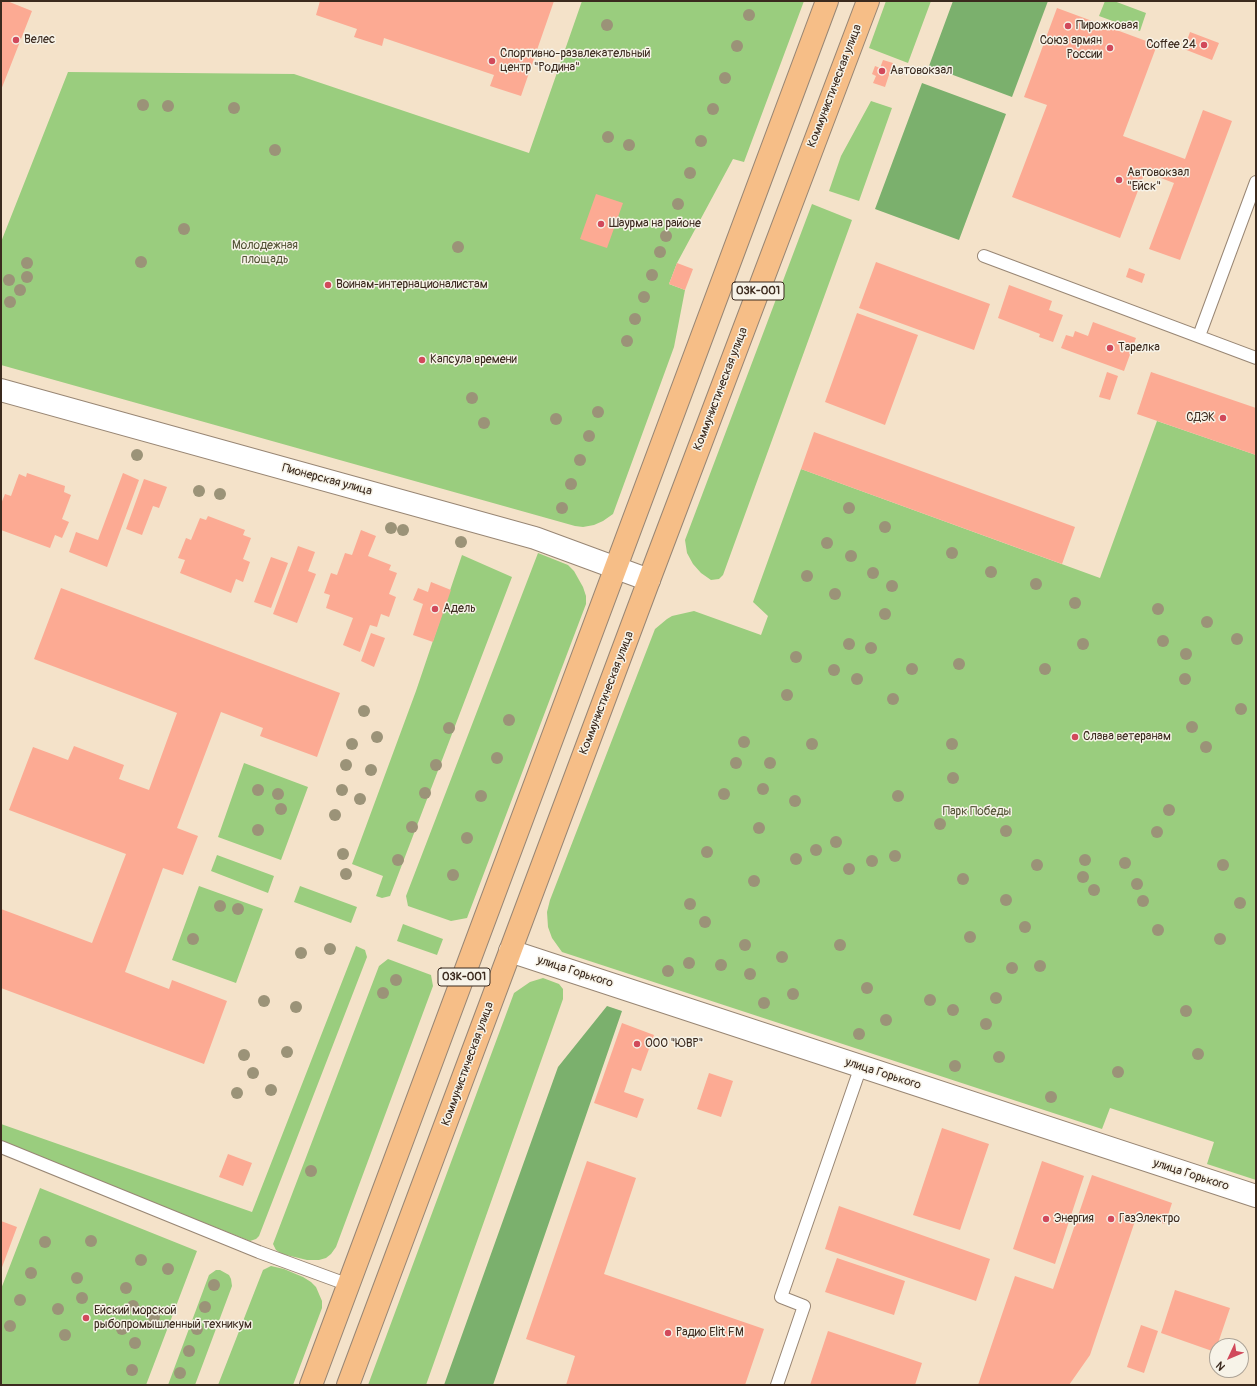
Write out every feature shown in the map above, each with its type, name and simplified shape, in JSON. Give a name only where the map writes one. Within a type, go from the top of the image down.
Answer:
[{"type":"main road","name":"03К-001","points":[[311,1385],[827,1]]},
{"type":"main road","name":"Коммунистическая улица","points":[[348,1385],[649,580],[868,1]]},
{"type":"street","name":"Пионерская улица","points":[[1,390],[535,538],[649,580]]},
{"type":"street","name":"улица Горького","points":[[510,951],[1256,1196]]},
{"type":"lane","points":[[1198,336],[1256,182]]},
{"type":"lane","points":[[984,256],[1256,358]]},
{"type":"lane","points":[[777,1385],[804,1306],[781,1298],[861,1066]]},
{"type":"lane","points":[[1,1147],[259,1252],[349,1285]]},
{"type":"green space","name":"Молодежная площадь","points":[[582,1],[804,1],[744,162],[733,159],[677,263],[669,284],[685,290],[674,347],[613,514],[603,521],[594,525],[583,527],[575,526],[1,365],[1,242],[68,72],[294,74],[529,153]]},
{"type":"green space","points":[[886,1],[931,1],[908,63],[869,48]]},
{"type":"green space","points":[[953,1],[1048,1],[1012,97],[929,66]]},
{"type":"green space","points":[[1105,1],[1114,1],[1146,13],[1140,31],[1099,16]]},
{"type":"green space","points":[[922,83],[1006,114],[959,240],[875,209]]},
{"type":"green space","points":[[871,101],[892,108],[859,201],[829,191],[841,156]]},
{"type":"green space","points":[[812,204],[852,220],[723,575],[719,579],[711,580],[701,573],[693,564],[687,553],[685,540]]},
{"type":"green space","name":"Парк Победы","points":[[1157,421],[1256,455],[1256,1180],[1207,1164],[1214,1142],[1110,1108],[1102,1129],[562,952],[552,938],[548,927],[547,912],[550,900],[655,629],[672,616],[694,611],[761,635],[768,616],[753,602],[801,469],[1100,578]]},
{"type":"green space","points":[[538,553],[568,565],[574,571],[583,587],[586,596],[586,604],[467,918],[451,921],[408,906],[406,896]]},
{"type":"green space","points":[[462,555],[512,577],[390,896],[382,898],[376,896],[383,876],[352,864],[416,691]]},
{"type":"green space","points":[[244,763],[308,787],[281,860],[218,837]]},
{"type":"green space","points":[[217,855],[274,876],[268,893],[211,871]]},
{"type":"green space","points":[[199,886],[263,909],[236,983],[172,960]]},
{"type":"green space","points":[[300,886],[357,907],[351,923],[294,902]]},
{"type":"green space","points":[[403,924],[443,939],[437,955],[397,941]]},
{"type":"green space","points":[[356,946],[365,950],[367,957],[259,1236],[256,1239],[250,1241],[1,1142],[1,1124],[252,1212]]},
{"type":"green space","points":[[388,959],[431,975],[433,986],[336,1247],[326,1258],[319,1260],[307,1260],[282,1254],[276,1250],[273,1244],[379,966]]},
{"type":"green space","points":[[543,978],[559,984],[563,989],[563,999],[426,1385],[368,1385],[514,993],[530,982]]},
{"type":"green space","points":[[607,1006],[622,1011],[493,1385],[444,1385],[558,1067]]},
{"type":"green space","name":"Ейский морской рыбопромышленный техникум","points":[[40,1188],[197,1251],[146,1385],[1,1385],[1,1289]]},
{"type":"green space","points":[[271,1266],[284,1269],[311,1282],[316,1287],[322,1301],[322,1308],[293,1385],[218,1385],[263,1270]]},
{"type":"green space","points":[[216,1270],[220,1270],[229,1275],[232,1286],[195,1385],[168,1385],[209,1275]]},
{"type":"building","points":[[1,1],[7,1],[32,11],[1,90]]},
{"type":"building","name":"Спортивно-развлекательный центр \"Родина\"","points":[[320,1],[554,1],[521,96],[490,86],[494,75],[384,38],[382,46],[354,37],[357,29],[316,15]]},
{"type":"building","points":[[1057,8],[1157,45],[1123,136],[1185,159],[1203,110],[1232,121],[1180,260],[1149,249],[1174,183],[1145,172],[1120,238],[1012,197],[1047,105],[1024,97]]},
{"type":"building","points":[[1190,32],[1219,43],[1212,60],[1184,49]]},
{"type":"building","name":"Автовокзал","points":[[883,60],[893,63],[885,87],[873,83],[876,76],[872,74],[875,66],[880,68]]},
{"type":"building","points":[[596,194],[623,203],[607,248],[580,239]]},
{"type":"building","points":[[876,262],[990,304],[974,350],[859,308]]},
{"type":"building","points":[[677,263],[693,269],[685,290],[669,284]]},
{"type":"building","points":[[1129,268],[1145,274],[1142,283],[1126,277]]},
{"type":"building","points":[[1009,285],[1052,301],[1049,310],[1063,315],[1053,342],[1039,337],[1040,334],[998,318]]},
{"type":"building","points":[[857,313],[918,335],[885,425],[825,402]]},
{"type":"building","points":[[1093,322],[1136,338],[1124,371],[1061,348],[1066,335],[1073,337],[1075,331],[1088,336]]},
{"type":"building","points":[[1107,372],[1118,376],[1110,400],[1099,397]]},
{"type":"building","points":[[1151,372],[1256,408],[1256,455],[1137,414]]},
{"type":"building","points":[[814,432],[1075,527],[1062,564],[801,469]]},
{"type":"building","points":[[27,473],[65,486],[64,492],[71,495],[62,519],[69,522],[62,538],[55,535],[50,548],[1,530],[1,504],[5,494],[11,496],[19,474],[26,477]]},
{"type":"building","points":[[123,473],[139,480],[107,567],[69,552],[76,532],[98,540]]},
{"type":"building","points":[[144,479],[167,487],[159,508],[153,506],[142,535],[126,529]]},
{"type":"building","points":[[208,516],[245,530],[243,535],[251,538],[243,559],[250,562],[243,582],[236,579],[231,593],[180,573],[185,560],[178,558],[186,538],[191,540],[200,518],[206,520]]},
{"type":"building","points":[[361,530],[376,536],[368,556],[391,565],[389,570],[397,573],[389,594],[396,597],[389,617],[381,614],[377,627],[370,625],[360,652],[343,645],[353,618],[326,608],[330,595],[324,593],[331,573],[337,575],[345,553],[352,555]]},
{"type":"building","points":[[298,546],[315,552],[308,571],[316,574],[297,623],[273,614]]},
{"type":"building","points":[[271,557],[288,563],[271,608],[254,602]]},
{"type":"building","points":[[431,582],[451,590],[433,642],[413,635],[423,604],[413,600],[418,588],[428,592]]},
{"type":"building","points":[[61,588],[340,693],[317,757],[260,736],[263,728],[221,712],[177,828],[198,836],[183,875],[163,868],[125,972],[169,989],[172,980],[227,1001],[204,1064],[1,988],[1,909],[92,943],[126,854],[9,810],[33,747],[68,760],[74,746],[124,765],[119,779],[149,790],[177,713],[34,659]]},
{"type":"building","points":[[371,633],[385,638],[374,667],[361,661]]},
{"type":"building","points":[[622,1023],[654,1035],[641,1071],[632,1068],[624,1092],[644,1099],[637,1118],[594,1103]]},
{"type":"building","points":[[709,1073],[733,1081],[721,1117],[697,1109]]},
{"type":"building","points":[[942,1128],[989,1144],[960,1230],[913,1215]]},
{"type":"building","points":[[228,1154],[252,1163],[243,1186],[219,1177]]},
{"type":"building","points":[[587,1161],[636,1178],[604,1274],[764,1329],[745,1385],[566,1385],[575,1356],[526,1339]]},
{"type":"building","points":[[1042,1161],[1084,1176],[1055,1264],[1013,1249]]},
{"type":"building","points":[[1092,1175],[1172,1203],[1165,1224],[1137,1215],[1090,1355],[1069,1385],[978,1385],[1015,1276],[1053,1289]]},
{"type":"building","points":[[839,1206],[990,1259],[976,1301],[825,1249]]},
{"type":"building","points":[[1,1221],[17,1227],[1,1270]]},
{"type":"building","points":[[837,1258],[905,1281],[894,1315],[825,1292]]},
{"type":"building","points":[[1175,1290],[1230,1308],[1220,1338],[1209,1338],[1209,1350],[1161,1333]]},
{"type":"building","points":[[1141,1325],[1158,1331],[1144,1373],[1127,1367]]},
{"type":"building","points":[[828,1331],[922,1363],[915,1385],[810,1385]]},
{"type":"place","name":"Пирожковая","points":[[1068,26]]},
{"type":"place","name":"Велес","points":[[16,40]]},
{"type":"place","name":"Coffee 24","points":[[1204,45]]},
{"type":"place","name":"Союз армян России","points":[[1110,48]]},
{"type":"place","name":"Спортивно-развлекательный центр \"Родина\"","points":[[492,61]]},
{"type":"place","name":"Автовокзал","points":[[882,71]]},
{"type":"place","name":"Автовокзал \"Ейск\"","points":[[1119,180]]},
{"type":"place","name":"Шаурма на районе","points":[[601,224]]},
{"type":"place","name":"Воинам-интернационалистам","points":[[328,285]]},
{"type":"place","name":"Тарелка","points":[[1110,348]]},
{"type":"place","name":"Капсула времени","points":[[422,360]]},
{"type":"place","name":"СДЭК","points":[[1223,418]]},
{"type":"place","name":"Адель","points":[[435,609]]},
{"type":"place","name":"Слава ветеранам","points":[[1075,737]]},
{"type":"place","name":"ООО \"ЮВР\"","points":[[637,1044]]},
{"type":"place","name":"Энергия","points":[[1046,1219]]},
{"type":"place","name":"ГазЭлектро","points":[[1111,1219]]},
{"type":"place","name":"Ейский морской рыбопромышленный техникум","points":[[86,1318]]},
{"type":"place","name":"Радио Elit FM","points":[[668,1333]]}]
